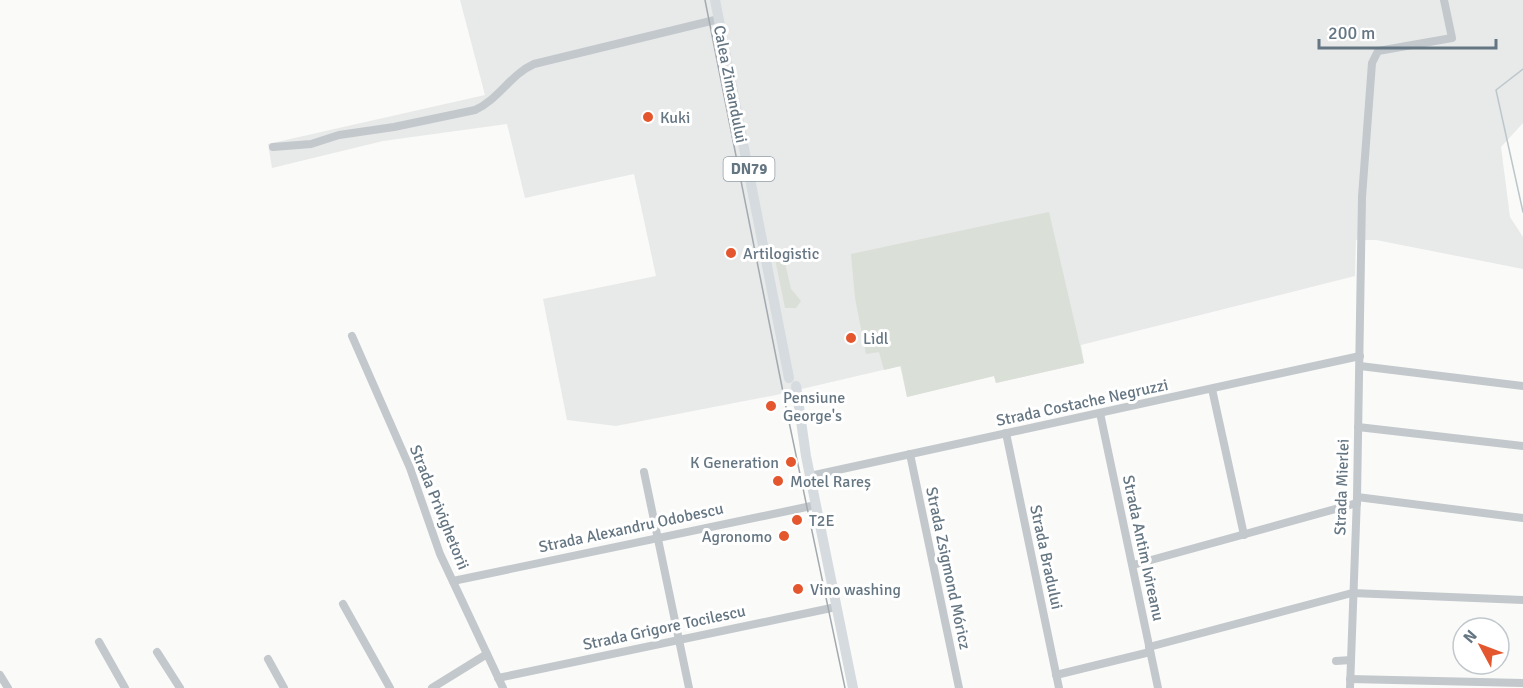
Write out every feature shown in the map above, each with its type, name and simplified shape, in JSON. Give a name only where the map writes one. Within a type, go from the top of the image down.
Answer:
[{"type":"main road","name":"Calea Zimandului","points":[[715,0],[810,476]]},
{"type":"main road","name":"DN79","points":[[810,476],[853,688]]},
{"type":"street","name":"Strada Mierlei","points":[[1350,683],[1357,500],[1362,197],[1373,57],[1380,51],[1452,38],[1444,0]]},
{"type":"street","points":[[273,147],[311,144],[339,135],[394,127],[475,110],[534,64],[718,19]]},
{"type":"street","name":"Strada Privighetorii","points":[[352,336],[410,468],[440,554],[503,688]]},
{"type":"street","name":"Strada Costache Negruzzi","points":[[810,476],[1212,389],[1360,361],[1523,386]]},
{"type":"street","points":[[1212,389],[1244,535]]},
{"type":"street","name":"Strada Antim Ivireanu","points":[[1100,413],[1158,688]]},
{"type":"street","points":[[1358,428],[1523,446]]},
{"type":"street","name":"Strada Bradului","points":[[1006,433],[1059,688]]},
{"type":"street","name":"Strada Zsigmond Móricz","points":[[910,454],[959,688]]},
{"type":"street","points":[[644,472],[689,688]]},
{"type":"street","points":[[1133,566],[1357,500],[1523,518]]},
{"type":"street","name":"Strada Alexandru Odobescu","points":[[453,580],[816,505]]},
{"type":"street","points":[[1056,675],[1352,593],[1523,600]]},
{"type":"street","points":[[343,604],[390,688]]},
{"type":"street","name":"Strada Grigore Tocilescu","points":[[498,678],[837,606]]},
{"type":"street","points":[[99,642],[125,688]]},
{"type":"street","points":[[158,652],[180,688]]},
{"type":"street","points":[[432,688],[487,654]]},
{"type":"street","points":[[268,659],[284,688]]},
{"type":"street","points":[[1336,661],[1351,660]]},
{"type":"street","points":[[0,675],[8,688]]},
{"type":"street","points":[[1350,683],[1523,683]]},
{"type":"shaded area","points":[[460,0],[1523,0],[1523,123],[1501,147],[1510,217],[1523,237],[1523,269],[1376,240],[1356,240],[1355,276],[1081,345],[1084,363],[996,383],[994,376],[907,397],[900,366],[776,395],[616,426],[567,420],[543,299],[656,276],[634,174],[525,198],[507,124],[383,141],[272,168],[268,144],[485,95]]},
{"type":"shaded area","points":[[1049,212],[1084,363],[996,383],[994,376],[907,397],[901,366],[884,370],[879,352],[866,354],[855,298],[851,254]]},
{"type":"shaded area","points":[[782,250],[791,289],[801,301],[796,308],[785,308],[774,254]]},
{"type":"waterway","points":[[1523,69],[1496,90],[1523,212]]},
{"type":"tram line","points":[[705,0],[788,417],[845,688]]},
{"type":"place","name":"Kuki","points":[[648,117]]},
{"type":"place","name":"Artilogistic","points":[[731,253]]},
{"type":"place","name":"Lidl","points":[[851,338]]},
{"type":"place","name":"Pensiune George's","points":[[771,406]]},
{"type":"place","name":"K Generation","points":[[791,462]]},
{"type":"place","name":"Motel Rareș","points":[[778,481]]},
{"type":"place","name":"T2E","points":[[797,520]]},
{"type":"place","name":"Agronomo","points":[[784,536]]},
{"type":"place","name":"Vino washing","points":[[798,589]]}]
